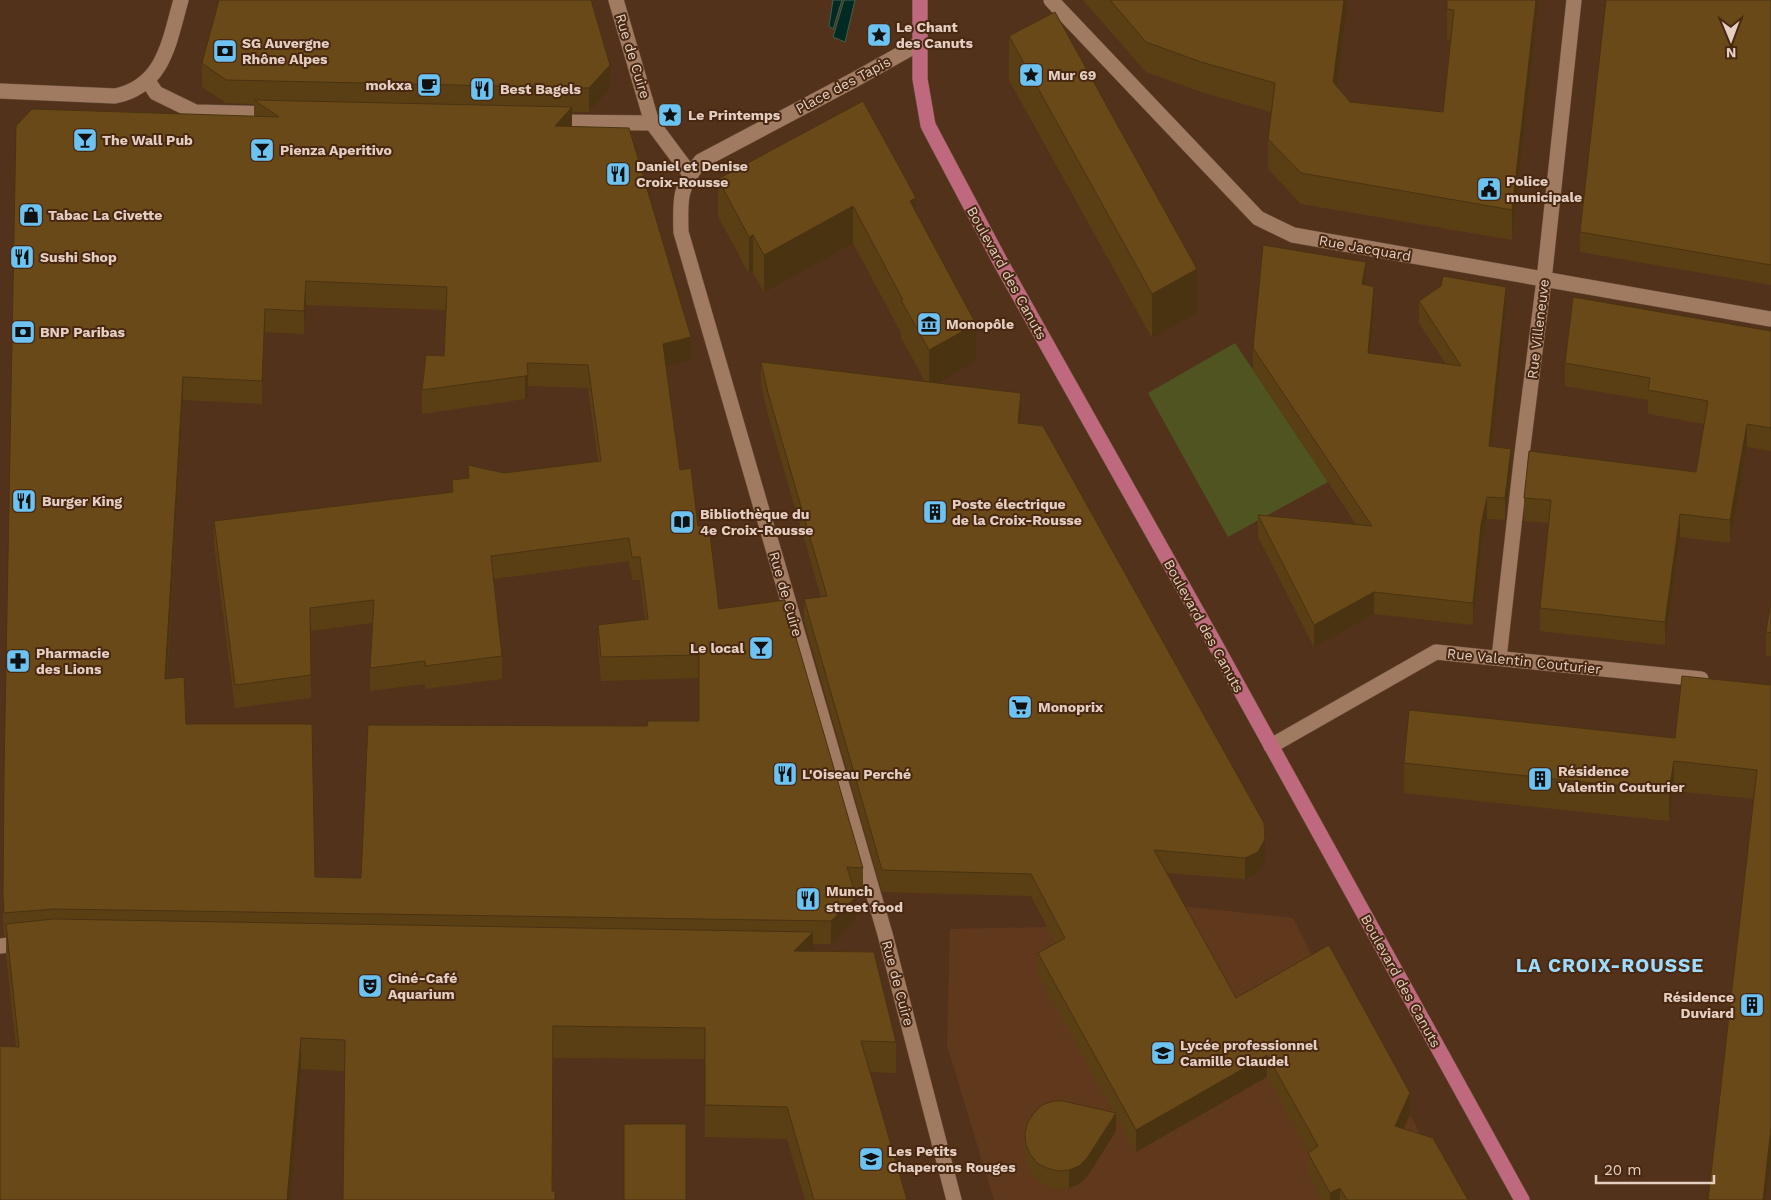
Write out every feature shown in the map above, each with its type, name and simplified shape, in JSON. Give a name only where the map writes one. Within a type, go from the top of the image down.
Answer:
[{"type":"main road","name":"Boulevard des Canuts","points":[[920,0],[920,79],[928,125],[931,131],[1001,263],[1522,1200]]},
{"type":"street","points":[[0,92],[115,96],[128,93],[148,81],[165,54],[181,0]]},
{"type":"street","name":"Rue de Cuire","points":[[616,0],[652,123],[690,174],[680,202],[681,232],[954,1200]]},
{"type":"street","name":"Rue Jacquard","points":[[1051,0],[1258,218],[1293,236],[1771,319]]},
{"type":"street","name":"Rue Villeneuve","points":[[1499,658],[1520,462],[1544,280],[1574,0]]},
{"type":"street","name":"Place des Tapis","points":[[690,174],[701,161],[715,152],[854,80],[920,42]]},
{"type":"street","points":[[148,81],[156,93],[195,112],[293,115]]},
{"type":"street","points":[[537,121],[652,123]]},
{"type":"street","name":"Rue Valentin Couturier","points":[[1271,746],[1436,652],[1712,680]]},
{"type":"street","points":[[0,946],[44,942]]},
{"type":"shaded area","name":"Lycée professionnel Camille Claudel","points":[[1030,890],[1293,918],[1320,971],[1381,1061],[1456,1200],[994,1200],[947,1045],[950,929],[1046,927]]},
{"type":"green space","points":[[1235,343],[1328,482],[1228,537],[1148,393]]},
{"type":"water","points":[[833,0],[842,0],[833,29],[829,26]]},
{"type":"water","points":[[844,0],[855,0],[845,42],[833,37]]},
{"type":"building","points":[[219,0],[591,0],[610,65],[589,88],[226,80],[202,63]]},
{"type":"building","points":[[1110,0],[1344,0],[1333,82],[1350,102],[1443,112],[1454,10],[1447,9],[1447,0],[1536,0],[1512,210],[1301,173],[1268,139],[1275,83],[1201,62],[1146,42]]},
{"type":"building","points":[[1606,0],[1771,0],[1771,265],[1580,232]]},
{"type":"building","points":[[1055,12],[1197,269],[1152,294],[1009,36]]},
{"type":"building","points":[[254,100],[572,107],[555,126],[629,128],[691,337],[663,344],[680,470],[691,468],[698,526],[709,526],[719,609],[785,600],[863,868],[847,867],[856,897],[831,921],[53,909],[4,913],[4,772],[16,126],[32,109],[279,117]],"holes":[[[306,281],[447,287],[444,356],[426,355],[422,390],[525,376],[528,375],[527,363],[588,365],[601,461],[504,473],[468,465],[469,478],[452,480],[453,492],[214,521],[235,685],[311,675],[310,608],[374,600],[370,668],[425,661],[425,666],[502,656],[491,556],[629,538],[632,557],[640,557],[648,619],[598,625],[601,657],[699,655],[699,721],[648,721],[647,726],[368,725],[361,878],[315,877],[312,724],[186,724],[184,677],[165,679],[183,377],[262,381],[265,309],[304,311]]]},
{"type":"building","points":[[863,101],[916,198],[910,201],[976,324],[929,350],[853,206],[764,255],[753,235],[749,237],[718,179]]},
{"type":"building","points":[[1263,245],[1366,262],[1362,284],[1374,287],[1368,353],[1461,366],[1419,301],[1441,286],[1443,276],[1506,287],[1489,446],[1511,449],[1505,498],[1487,497],[1481,525],[1473,603],[1374,592],[1314,625],[1258,515],[1372,526],[1253,348]]},
{"type":"building","points":[[1573,297],[1771,331],[1771,428],[1747,424],[1730,520],[1680,514],[1665,622],[1540,608],[1551,500],[1524,498],[1529,451],[1696,472],[1708,401],[1648,390],[1650,378],[1565,363]]},
{"type":"building","points":[[761,362],[1021,393],[1018,423],[1043,426],[1264,823],[1265,839],[1258,852],[1245,858],[1154,850],[1236,998],[1329,945],[1410,1093],[1395,1126],[1433,1138],[1468,1200],[1347,1200],[1340,1188],[1330,1193],[1308,1153],[1318,1146],[1267,1055],[1136,1130],[1038,953],[1065,938],[1031,874],[882,870],[804,599],[827,596],[768,393]]},
{"type":"building","points":[[1771,601],[1771,633],[1766,632]]},
{"type":"building","points":[[1682,676],[1771,685],[1771,1128],[1763,1200],[1708,1200],[1757,770],[1674,761],[1669,791],[1404,763],[1409,710],[1675,738]]},
{"type":"building","points":[[53,919],[813,932],[794,951],[874,952],[896,1042],[861,1041],[907,1200],[814,1200],[787,1107],[705,1105],[705,1028],[553,1026],[552,1191],[555,1191],[555,1200],[343,1200],[345,1040],[301,1038],[287,1200],[0,1200],[0,1046],[19,1047],[6,924]]},
{"type":"building","points":[[1053,1101],[1063,1101],[1116,1113],[1087,1158],[1079,1166],[1069,1170],[1058,1171],[1037,1163],[1030,1154],[1026,1144],[1025,1133],[1028,1122],[1042,1105]]},
{"type":"building","points":[[624,1124],[686,1124],[686,1200],[624,1200]]},
{"type":"place","name":"Le Chant des Canuts","points":[[879,35]]},
{"type":"place","name":"SG Auvergne Rhône Alpes","points":[[225,51]]},
{"type":"place","name":"Mur 69","points":[[1031,75]]},
{"type":"place","name":"mokxa","points":[[429,85]]},
{"type":"place","name":"Best Bagels","points":[[482,89]]},
{"type":"place","name":"Le Printemps","points":[[670,115]]},
{"type":"place","name":"The Wall Pub","points":[[85,140]]},
{"type":"place","name":"Pienza Aperitivo","points":[[262,150]]},
{"type":"place","name":"Daniel et Denise Croix-Rousse","points":[[618,174]]},
{"type":"place","name":"Police municipale","points":[[1489,189]]},
{"type":"place","name":"Tabac La Civette","points":[[31,215]]},
{"type":"place","name":"Sushi Shop","points":[[22,257]]},
{"type":"place","name":"Monopôle","points":[[929,324]]},
{"type":"place","name":"BNP Paribas","points":[[23,332]]},
{"type":"place","name":"Burger King","points":[[24,501]]},
{"type":"place","name":"Poste électrique de la Croix-Rousse","points":[[935,512]]},
{"type":"place","name":"Bibliothèque du 4e Croix-Rousse","points":[[682,522]]},
{"type":"place","name":"Le local","points":[[761,648]]},
{"type":"place","name":"Pharmacie des Lions","points":[[18,661]]},
{"type":"place","name":"Monoprix","points":[[1020,707]]},
{"type":"place","name":"L'Oiseau Perché","points":[[785,774]]},
{"type":"place","name":"Résidence Valentin Couturier","points":[[1540,779]]},
{"type":"place","name":"Munch street food","points":[[808,899]]},
{"type":"place","name":"Ciné-Café Aquarium","points":[[370,986]]},
{"type":"place","name":"Résidence Duviard","points":[[1752,1005]]},
{"type":"place","name":"Lycée professionnel Camille Claudel","points":[[1163,1053]]},
{"type":"place","name":"Les Petits Chaperons Rouges","points":[[871,1159]]},
{"type":"district","name":"LA CROIX-ROUSSE","points":[[1610,965]]}]
